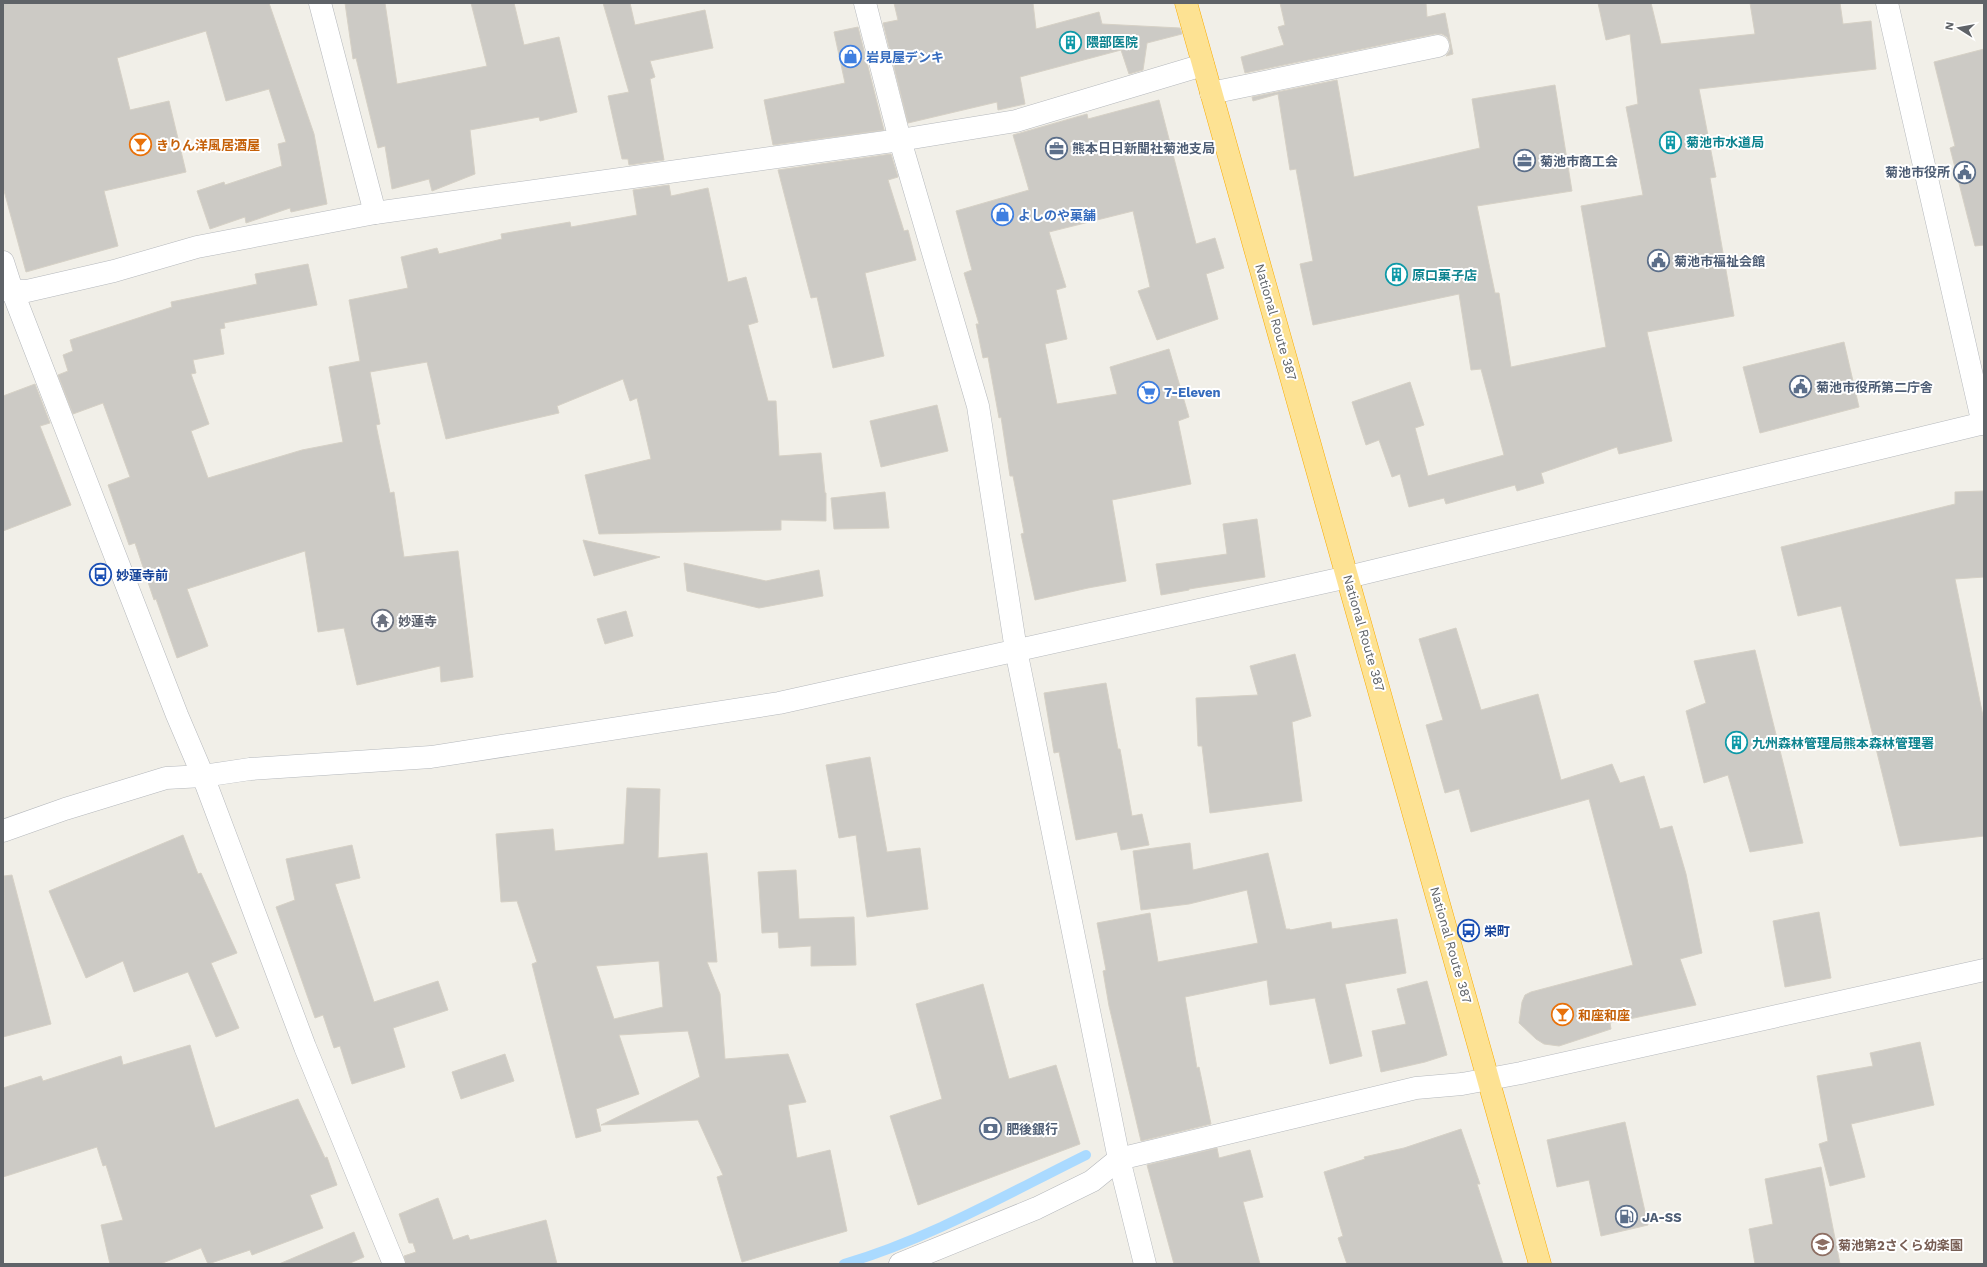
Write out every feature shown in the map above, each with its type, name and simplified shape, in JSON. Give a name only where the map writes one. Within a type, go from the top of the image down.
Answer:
[{"type":"highway","name":"National Route 387","points":[[1186,3],[1540,1264]]},
{"type":"street","points":[[320,3],[375,213]]},
{"type":"street","points":[[865,3],[900,140],[978,406],[1016,650],[1119,1159],[1145,1264]]},
{"type":"street","points":[[3,831],[66,809],[166,778],[203,776],[250,769],[431,757],[779,703],[1348,577],[1983,423],[1887,3]]},
{"type":"street","points":[[1211,93],[1438,46]]},
{"type":"street","points":[[8,290],[27,291],[114,271],[197,247],[375,213],[900,140],[1016,121],[1203,65]]},
{"type":"street","points":[[3,262],[8,290],[177,716],[203,776],[305,1047],[394,1264]]},
{"type":"street","points":[[900,1264],[1037,1208],[1092,1181],[1119,1159],[1416,1088],[1462,1084],[1521,1073],[1984,970]]},
{"type":"building","points":[[3,3],[269,3],[314,134],[327,204],[291,212],[290,208],[246,223],[245,217],[210,229],[197,191],[224,182],[225,185],[282,166],[278,144],[286,142],[269,89],[226,101],[206,31],[117,58],[130,110],[169,101],[186,172],[104,191],[118,246],[26,272],[3,187]]},
{"type":"building","points":[[345,3],[385,3],[397,84],[487,66],[471,3],[514,3],[524,45],[559,37],[577,112],[540,121],[539,117],[470,130],[475,174],[432,191],[429,179],[392,189],[385,146],[378,148],[356,58],[353,59]]},
{"type":"building","points":[[603,3],[630,3],[635,25],[705,10],[713,48],[650,61],[655,77],[650,79],[664,160],[629,165],[628,159],[622,159],[608,96],[629,92]]},
{"type":"building","points":[[894,3],[1033,3],[1036,29],[1099,12],[1102,24],[1180,28],[1182,34],[1147,43],[1143,70],[1129,74],[1121,50],[1020,77],[1025,104],[998,110],[997,102],[908,123],[883,23],[898,20]]},
{"type":"building","points":[[1280,3],[1426,3],[1427,17],[1445,13],[1453,54],[1446,56],[1450,50],[1450,43],[1447,37],[1442,34],[1435,34],[1245,73],[1241,57],[1284,45],[1278,27],[1285,25]]},
{"type":"building","points":[[1598,3],[1651,3],[1661,44],[1755,34],[1750,3],[1840,3],[1843,24],[1871,21],[1876,69],[1699,89],[1716,177],[1710,178],[1734,316],[1647,332],[1672,441],[1619,454],[1617,447],[1541,473],[1544,483],[1517,491],[1515,485],[1446,504],[1444,498],[1409,507],[1400,474],[1392,477],[1379,440],[1366,445],[1352,402],[1410,382],[1424,425],[1415,428],[1428,476],[1504,455],[1481,369],[1471,370],[1459,294],[1313,325],[1300,264],[1313,261],[1296,169],[1290,170],[1278,94],[1253,101],[1252,97],[1337,80],[1354,177],[1480,148],[1472,99],[1555,85],[1572,191],[1477,206],[1495,293],[1499,293],[1511,367],[1606,347],[1581,206],[1643,195],[1626,107],[1638,104],[1630,34],[1606,40]]},
{"type":"building","points":[[858,27],[884,130],[773,145],[764,100],[845,83],[834,32]]},
{"type":"building","name":"菊池市役所","points":[[1984,49],[1984,245],[1975,246],[1950,148],[1955,146],[1934,62]]},
{"type":"building","points":[[1159,100],[1196,244],[1215,238],[1224,268],[1206,274],[1218,319],[1157,340],[1138,291],[1150,287],[1133,211],[1049,232],[1066,287],[1056,290],[1067,339],[1045,344],[1057,404],[1117,394],[1110,367],[1169,349],[1189,417],[1178,421],[1191,484],[1112,500],[1126,581],[1035,600],[1021,534],[1024,533],[1013,476],[1010,476],[1001,417],[999,418],[988,357],[983,358],[976,324],[979,324],[964,273],[972,270],[956,211],[1029,190],[1013,135],[1087,114],[1088,119]]},
{"type":"building","points":[[891,154],[898,177],[888,180],[904,231],[908,230],[916,260],[865,273],[884,356],[833,368],[817,297],[811,298],[778,170]]},
{"type":"building","points":[[669,185],[671,196],[708,188],[728,282],[746,277],[758,322],[748,325],[768,401],[776,401],[779,456],[821,453],[826,493],[826,521],[781,520],[781,530],[599,534],[585,475],[651,459],[637,398],[630,401],[623,379],[557,406],[559,413],[446,439],[427,362],[370,372],[380,424],[376,425],[390,493],[394,492],[404,557],[458,551],[473,677],[441,682],[440,666],[357,685],[344,628],[318,632],[305,551],[187,589],[208,646],[177,658],[156,599],[154,600],[135,543],[129,545],[108,485],[130,477],[103,403],[73,414],[58,375],[68,371],[63,355],[73,351],[70,340],[172,307],[171,302],[257,284],[255,274],[308,264],[317,305],[224,323],[225,328],[220,329],[224,354],[193,360],[196,373],[191,374],[209,424],[191,431],[208,478],[302,450],[343,442],[329,367],[360,361],[349,300],[408,288],[401,257],[437,248],[439,254],[502,239],[501,234],[570,222],[571,227],[637,215],[633,190]]},
{"type":"building","name":"菊池市役所第二庁舎","points":[[1844,342],[1859,407],[1760,433],[1743,367]]},
{"type":"building","points":[[35,384],[50,423],[40,426],[71,505],[3,531],[3,396]]},
{"type":"building","points":[[937,405],[948,451],[881,467],[870,421]]},
{"type":"building","points":[[1984,491],[1984,577],[1955,579],[1984,721],[1984,836],[1900,846],[1841,606],[1798,616],[1781,547],[1955,504],[1955,492]]},
{"type":"building","points":[[885,492],[889,528],[834,529],[831,498]]},
{"type":"building","points":[[1257,519],[1265,577],[1161,595],[1156,564],[1227,554],[1223,524]]},
{"type":"building","points":[[583,540],[660,557],[594,576]]},
{"type":"building","points":[[684,563],[766,581],[819,570],[823,596],[759,608],[687,591]]},
{"type":"building","points":[[626,611],[633,636],[605,644],[597,619]]},
{"type":"building","points":[[1456,628],[1481,710],[1538,694],[1561,780],[1612,764],[1620,783],[1644,776],[1660,829],[1672,826],[1686,874],[1702,953],[1680,959],[1696,1005],[1610,1023],[1611,1029],[1559,1046],[1544,1044],[1536,1039],[1519,1023],[1522,1002],[1525,995],[1531,992],[1633,965],[1589,799],[1471,832],[1459,789],[1445,793],[1426,725],[1443,720],[1419,639]]},
{"type":"building","name":"九州森林管理局熊本森林管理署","points":[[1755,650],[1803,843],[1750,852],[1728,775],[1704,783],[1686,711],[1706,703],[1694,661]]},
{"type":"building","points":[[1295,654],[1311,716],[1292,722],[1302,801],[1210,813],[1202,746],[1198,746],[1196,698],[1258,695],[1250,666]]},
{"type":"building","points":[[1106,683],[1132,816],[1142,814],[1149,845],[1121,850],[1117,832],[1076,840],[1059,752],[1054,753],[1044,693]]},
{"type":"building","points":[[870,757],[887,852],[920,848],[928,909],[867,917],[856,835],[839,838],[826,765]]},
{"type":"building","points":[[627,788],[660,789],[658,858],[707,853],[717,962],[707,962],[720,994],[725,1059],[788,1054],[806,1102],[788,1105],[797,1158],[830,1150],[847,1231],[742,1262],[717,1177],[723,1175],[698,1120],[601,1125],[700,1077],[688,1031],[619,1035],[639,1094],[596,1109],[601,1131],[576,1138],[532,964],[537,962],[517,901],[501,902],[496,834],[553,829],[555,851],[624,844]],"holes":[[[659,961],[663,1007],[614,1019],[596,966]]]},
{"type":"building","points":[[183,835],[198,874],[201,873],[237,953],[211,963],[239,1028],[216,1037],[188,972],[134,992],[123,961],[86,978],[49,891]]},
{"type":"building","points":[[1190,843],[1193,870],[1268,853],[1286,929],[1290,930],[1331,922],[1332,929],[1397,919],[1406,973],[1345,984],[1362,1056],[1330,1064],[1315,998],[1270,1005],[1267,980],[1185,997],[1197,1068],[1199,1067],[1211,1124],[1141,1141],[1109,1006],[1103,971],[1106,970],[1097,923],[1150,913],[1158,962],[1258,943],[1247,890],[1189,904],[1141,910],[1133,851]]},
{"type":"building","points":[[352,845],[360,878],[335,884],[374,1002],[438,981],[448,1010],[393,1028],[405,1067],[352,1084],[340,1046],[334,1048],[323,1015],[315,1018],[276,907],[295,900],[286,859]]},
{"type":"building","points":[[796,870],[799,919],[854,917],[856,965],[811,966],[811,946],[779,948],[778,932],[762,933],[758,872]]},
{"type":"building","points":[[12,875],[51,1024],[3,1037],[4,876]]},
{"type":"building","points":[[1819,912],[1831,978],[1785,987],[1773,921]]},
{"type":"building","points":[[1427,981],[1447,1055],[1425,1062],[1381,1072],[1372,1031],[1406,1024],[1397,989]]},
{"type":"building","points":[[983,984],[1009,1079],[1056,1065],[1080,1144],[918,1205],[890,1116],[942,1099],[916,1004]]},
{"type":"building","points":[[1920,1042],[1934,1105],[1851,1124],[1865,1177],[1830,1186],[1819,1144],[1828,1141],[1817,1076],[1873,1066],[1870,1053]]},
{"type":"building","points":[[190,1045],[215,1128],[298,1099],[325,1158],[327,1157],[337,1185],[310,1195],[323,1228],[252,1255],[250,1250],[208,1264],[201,1248],[160,1264],[110,1264],[101,1225],[123,1220],[106,1165],[103,1166],[97,1147],[3,1177],[3,1088],[41,1076],[43,1081],[121,1056],[123,1065]]},
{"type":"building","points":[[505,1054],[514,1081],[461,1099],[452,1072]]},
{"type":"building","points":[[1625,1122],[1648,1225],[1601,1236],[1589,1180],[1557,1187],[1547,1140]]},
{"type":"building","points":[[1461,1129],[1480,1184],[1477,1184],[1503,1264],[1347,1264],[1338,1238],[1343,1236],[1324,1172],[1365,1159],[1364,1157],[1404,1148]]},
{"type":"building","points":[[1217,1148],[1219,1158],[1250,1150],[1263,1197],[1243,1202],[1260,1264],[1174,1264],[1147,1165]]},
{"type":"building","points":[[1821,1167],[1840,1264],[1755,1264],[1749,1229],[1773,1224],[1765,1179]]},
{"type":"building","points":[[438,1198],[453,1240],[468,1235],[470,1240],[546,1220],[557,1264],[406,1264],[404,1256],[416,1252],[413,1243],[409,1243],[399,1214]]},
{"type":"building","points":[[354,1232],[364,1257],[348,1264],[279,1264]]},
{"type":"waterway","points":[[844,1264],[876,1254],[937,1229],[1086,1155]]},
{"type":"place","name":"隈部医院","points":[[1070,42]]},
{"type":"place","name":"岩見屋デンキ","points":[[851,57]]},
{"type":"place","name":"菊池市水道局","points":[[1671,142]]},
{"type":"place","name":"きりん洋風居酒屋","points":[[141,145]]},
{"type":"place","name":"熊本日日新聞社菊池支局","points":[[1057,148]]},
{"type":"place","name":"菊池市商工会","points":[[1524,161]]},
{"type":"place","name":"菊池市役所","points":[[1965,172]]},
{"type":"place","name":"よしのや菓舗","points":[[1003,215]]},
{"type":"place","name":"菊池市福祉会館","points":[[1658,261]]},
{"type":"place","name":"原口菓子店","points":[[1397,275]]},
{"type":"place","name":"菊池市役所第二庁舎","points":[[1801,387]]},
{"type":"place","name":"7-Eleven","points":[[1148,392]]},
{"type":"place","name":"妙蓮寺前","points":[[100,575]]},
{"type":"place","name":"妙蓮寺","points":[[382,621]]},
{"type":"place","name":"九州森林管理局熊本森林管理署","points":[[1736,743]]},
{"type":"place","name":"栄町","points":[[1469,931]]},
{"type":"place","name":"和座和座","points":[[1563,1015]]},
{"type":"place","name":"肥後銀行","points":[[990,1129]]},
{"type":"place","name":"JA-SS","points":[[1626,1217]]},
{"type":"place","name":"菊池第2さくら幼楽園","points":[[1823,1245]]}]
